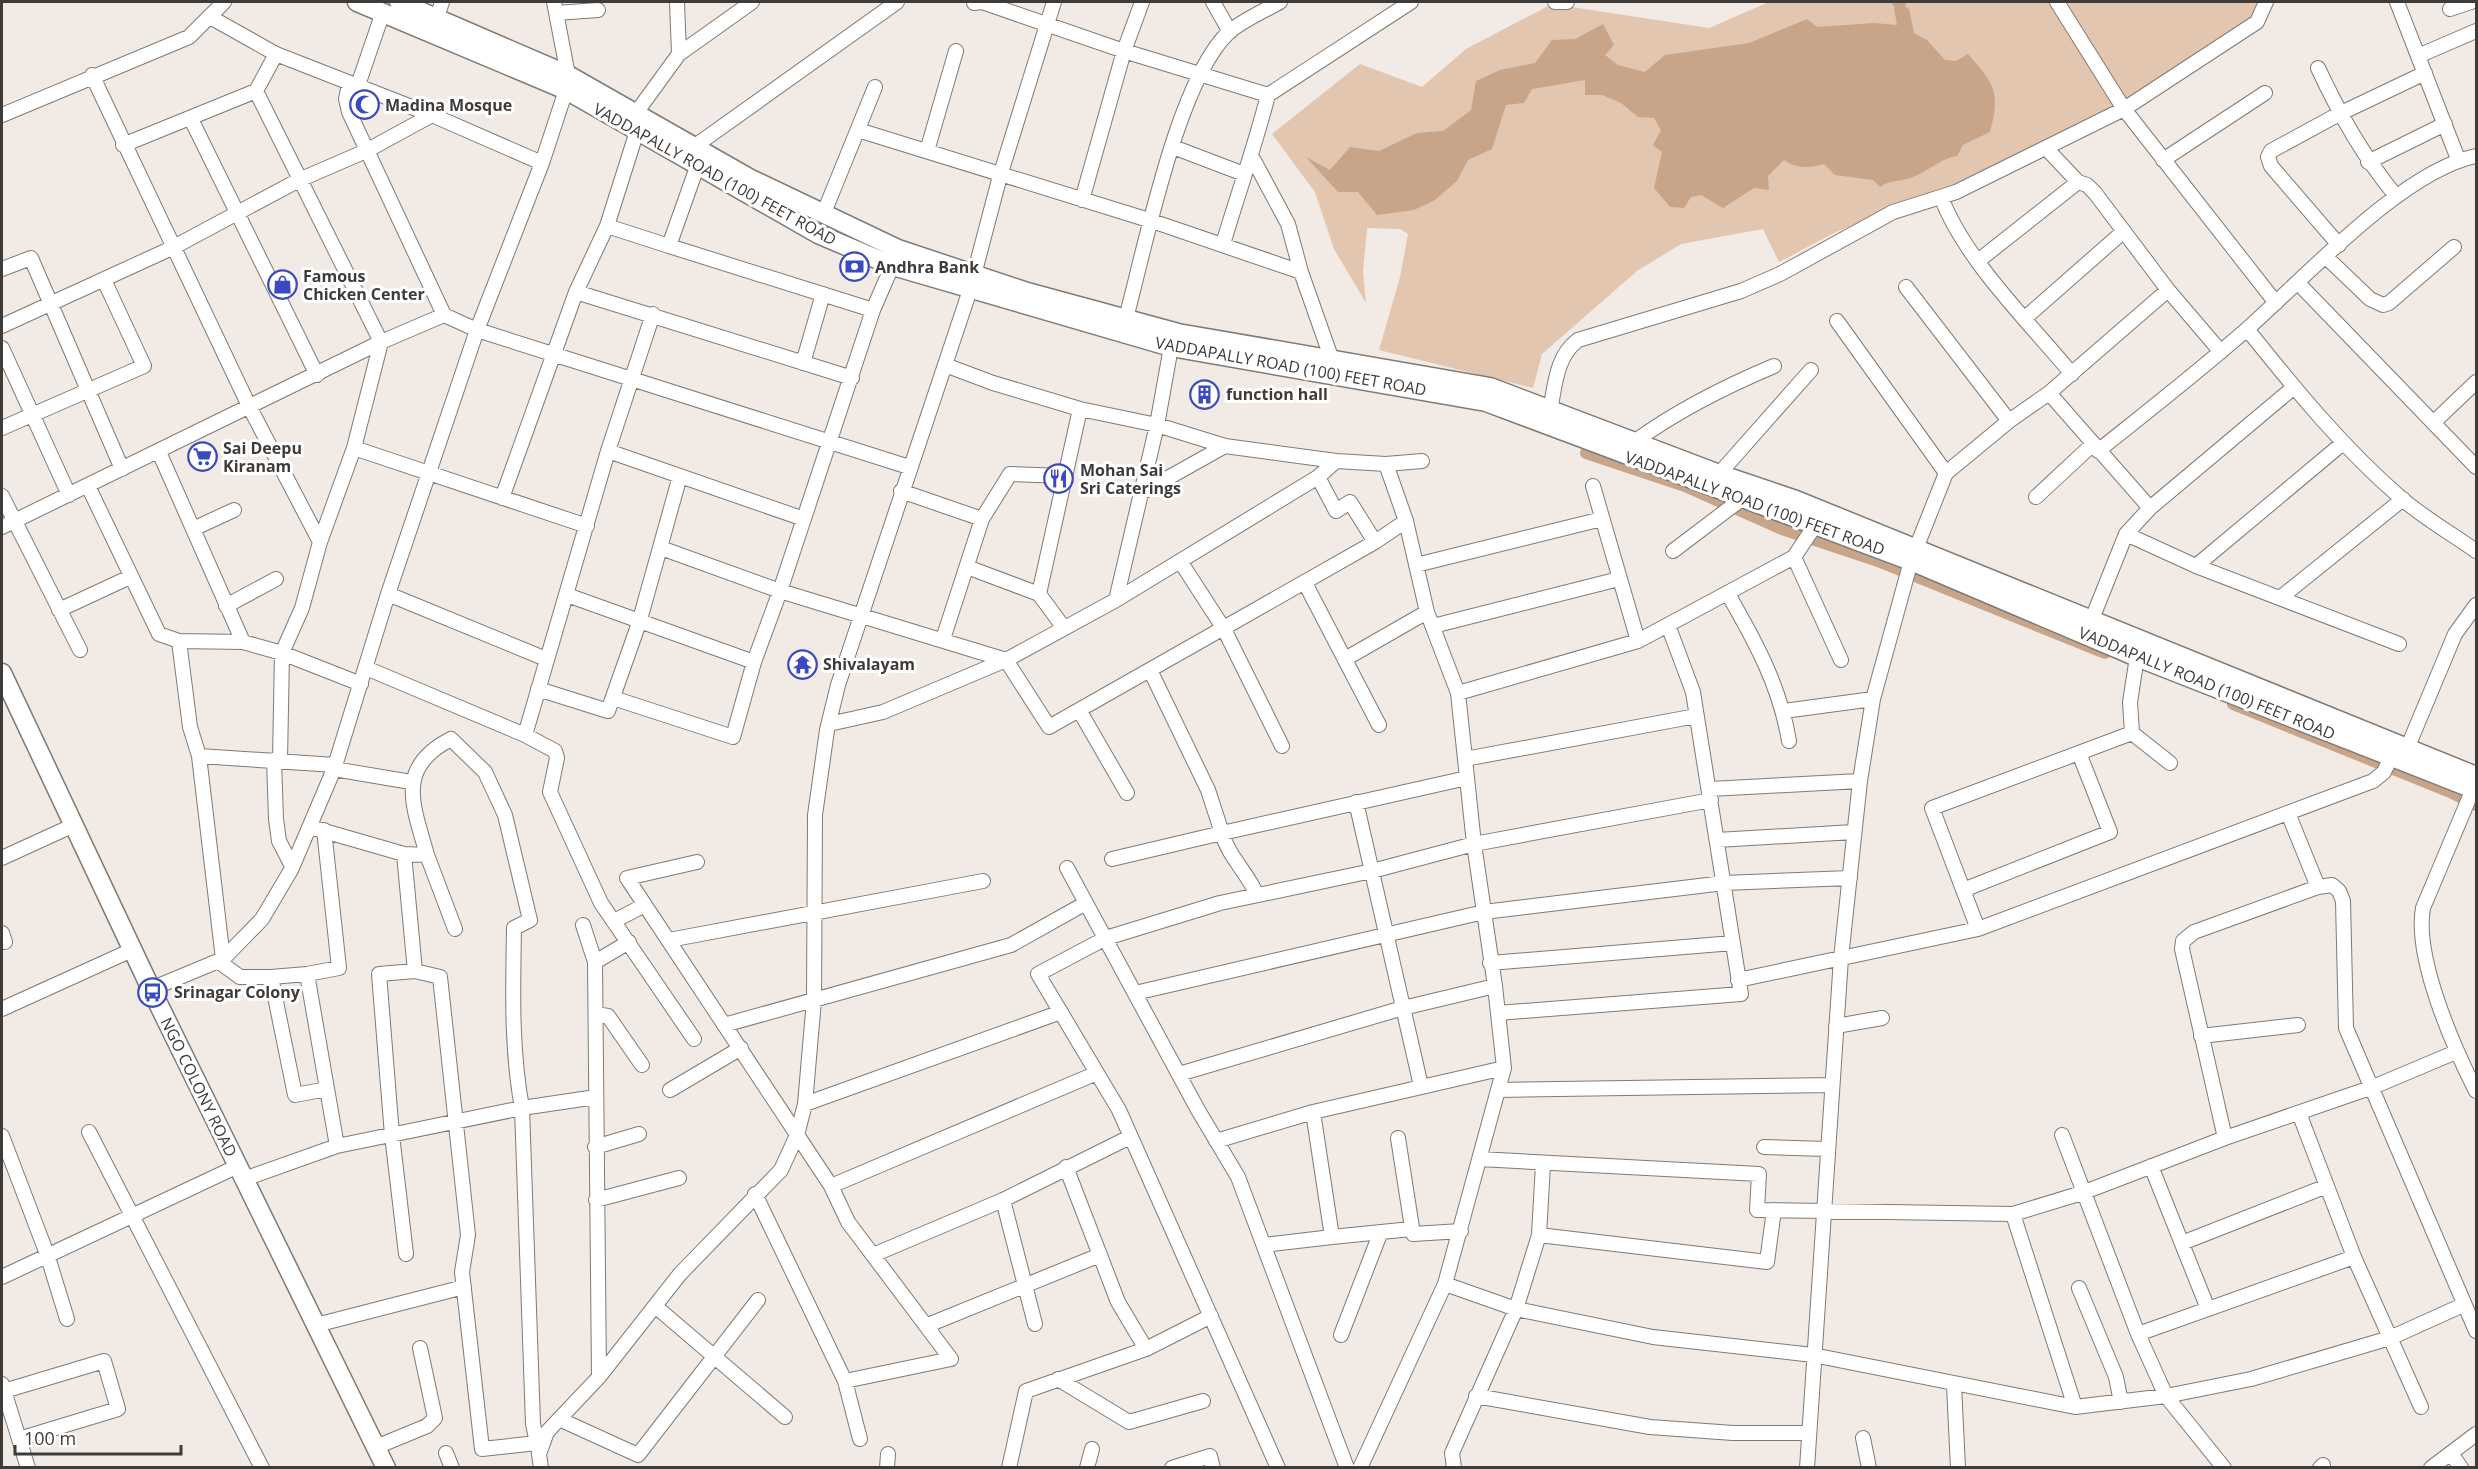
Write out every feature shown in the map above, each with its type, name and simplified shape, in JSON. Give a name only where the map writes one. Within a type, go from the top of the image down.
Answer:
[{"type":"main road","name":"VADDAPALLY ROAD (100) FEET ROAD","points":[[357,2],[567,83],[636,122],[697,167],[818,234],[1171,347],[1486,402],[1809,534],[1910,564],[2135,664],[2263,704],[2395,760],[2474,788]]},
{"type":"main road","points":[[399,2],[440,9],[567,83]]},
{"type":"main road","points":[[636,122],[695,146],[710,157],[823,215],[896,258]]},
{"type":"main road","points":[[972,283],[1225,343],[1490,387],[1719,474],[1797,500],[1910,564],[2092,619],[2395,760]]},
{"type":"main road","name":"NGO COLONY ROAD","points":[[2,673],[132,950],[386,1467]]},
{"type":"street","points":[[2,115],[92,75],[139,60],[189,37],[224,2]]},
{"type":"street","points":[[677,2],[679,54]]},
{"type":"street","points":[[502,498],[576,292],[607,226],[636,122],[679,54],[752,2]]},
{"type":"street","points":[[695,146],[897,2]]},
{"type":"street","points":[[974,3],[982,2],[1124,51],[1268,95]]},
{"type":"street","points":[[539,1455],[547,1432],[599,1377],[680,1274],[755,1194],[781,1170],[797,1135],[806,1104],[814,1000],[815,815],[829,724],[901,490],[972,283],[1000,176],[1054,2]]},
{"type":"street","points":[[1082,200],[1124,51],[1142,2]]},
{"type":"street","points":[[1213,2],[1230,32]]},
{"type":"street","points":[[1126,318],[1173,147],[1199,74],[1230,32],[1280,2]]},
{"type":"street","points":[[1223,244],[1244,174],[1252,158],[1268,95],[1411,2]]},
{"type":"street","points":[[1555,2],[1567,2]]},
{"type":"street","points":[[2057,2],[2124,109],[2276,303]]},
{"type":"street","points":[[1550,411],[1560,363],[1567,348],[1578,340],[1741,291],[1780,274],[1893,212],[1941,197],[2046,148],[2124,109],[2257,22],[2266,2]]},
{"type":"street","points":[[2397,2],[2458,159]]},
{"type":"street","points":[[2450,9],[2471,2]]},
{"type":"street","points":[[151,989],[220,960],[262,919],[292,866],[310,827],[335,767],[388,594],[477,330],[542,163],[567,83],[555,7],[598,10]]},
{"type":"street","points":[[383,12],[353,86],[347,107],[444,315],[477,330],[909,467]]},
{"type":"street","points":[[210,17],[276,54],[432,115],[542,163]]},
{"type":"street","points":[[2418,56],[2476,31]]},
{"type":"street","points":[[927,151],[956,51]]},
{"type":"street","points":[[123,145],[256,91],[276,54]]},
{"type":"street","points":[[2318,68],[2339,114],[2368,162],[2396,196]]},
{"type":"street","points":[[2339,245],[2271,166],[2268,157],[2276,147],[2425,73]]},
{"type":"street","points":[[92,75],[123,145],[250,408],[320,542]]},
{"type":"street","points":[[823,215],[875,87]]},
{"type":"street","points":[[256,91],[381,342],[354,448],[320,542],[302,608],[282,653],[276,819],[279,841],[292,866]]},
{"type":"street","points":[[2163,160],[2265,93]]},
{"type":"street","points":[[2,326],[172,248],[299,180],[366,152],[432,115]]},
{"type":"street","points":[[191,119],[317,375]]},
{"type":"street","points":[[2368,162],[2445,124]]},
{"type":"street","points":[[858,130],[1000,176],[1152,221],[1301,272]]},
{"type":"street","points":[[1173,147],[1244,174]]},
{"type":"street","points":[[2046,148],[2078,182],[2087,185],[2221,352]]},
{"type":"street","points":[[2036,497],[2095,447],[2221,352],[2396,196],[2458,159],[2476,156]]},
{"type":"street","points":[[1252,158],[1288,224],[1301,272],[1332,360]]},
{"type":"street","points":[[669,246],[697,167]]},
{"type":"street","points":[[1978,261],[2078,182]]},
{"type":"street","points":[[1941,197],[1952,225],[1978,261],[2072,374]]},
{"type":"street","points":[[607,226],[873,310]]},
{"type":"street","points":[[2025,318],[2124,231]]},
{"type":"street","points":[[2326,257],[2370,299],[2383,305],[2389,303],[2454,247]]},
{"type":"street","points":[[2,269],[31,258],[122,469]]},
{"type":"street","points":[[613,698],[733,737],[754,662],[780,591],[873,310],[896,258]]},
{"type":"street","points":[[2,428],[144,366],[104,280]]},
{"type":"street","points":[[2298,283],[2476,467]]},
{"type":"street","points":[[1906,287],[2009,421]]},
{"type":"street","points":[[1807,1467],[1841,958],[1854,832],[1873,699],[1910,564],[1946,473],[2009,421],[2049,393],[2169,290]]},
{"type":"street","points":[[576,292],[653,314],[852,378]]},
{"type":"street","points":[[803,363],[823,294]]},
{"type":"street","points":[[525,735],[608,451],[653,314]]},
{"type":"street","points":[[7,524],[250,408],[381,342],[444,315]]},
{"type":"street","points":[[1837,321],[1946,473]]},
{"type":"street","points":[[2247,329],[2293,388],[2343,444],[2403,500],[2476,551]]},
{"type":"street","points":[[1116,600],[1157,425],[1171,347]]},
{"type":"street","points":[[2,348],[69,495]]},
{"type":"street","points":[[945,365],[993,383],[1080,410],[1157,425],[1225,446],[1336,461],[1386,464],[1422,461]]},
{"type":"street","points":[[1634,442],[1672,415],[1726,386],[1774,366]]},
{"type":"street","points":[[1719,474],[1811,370]]},
{"type":"street","points":[[2433,423],[2476,382]]},
{"type":"street","points":[[2092,619],[2127,534],[2150,508],[2293,388]]},
{"type":"street","points":[[2049,393],[2150,508]]},
{"type":"street","points":[[1038,594],[1080,410]]},
{"type":"street","points":[[2196,567],[2343,444]]},
{"type":"street","points":[[1141,493],[1225,446]]},
{"type":"street","points":[[354,448],[587,526]]},
{"type":"street","points":[[608,451],[804,519]]},
{"type":"street","points":[[159,452],[243,642]]},
{"type":"street","points":[[829,724],[883,712],[1006,660],[1116,600],[1318,477],[1336,461]]},
{"type":"street","points":[[1360,1467],[1445,1284],[1504,1068],[1495,986],[1474,844],[1458,693],[1427,612],[1406,521],[1386,464]]},
{"type":"street","points":[[943,639],[982,519],[1010,474],[1065,476]]},
{"type":"street","points":[[538,689],[608,711],[639,623],[680,476]]},
{"type":"street","points":[[1318,477],[1336,512],[1350,502],[1375,542]]},
{"type":"street","points":[[88,486],[159,634],[179,641],[243,642],[282,653],[361,684]]},
{"type":"street","points":[[1593,486],[1638,640]]},
{"type":"street","points":[[901,490],[982,519]]},
{"type":"street","points":[[2,496],[7,524],[59,610],[80,650]]},
{"type":"street","points":[[2280,598],[2403,500]]},
{"type":"street","points":[[1674,551],[1734,505]]},
{"type":"street","points":[[193,529],[234,510]]},
{"type":"street","points":[[1416,565],[1602,519]]},
{"type":"street","points":[[661,548],[780,591],[1006,660],[1049,727],[1375,542],[1406,521]]},
{"type":"street","points":[[1458,693],[1638,640],[1794,557],[1809,534]]},
{"type":"street","points":[[2127,534],[2196,567],[2399,644]]},
{"type":"street","points":[[1794,557],[1841,660]]},
{"type":"street","points":[[1180,561],[1224,629],[1282,746]]},
{"type":"street","points":[[967,567],[1038,594],[1064,628]]},
{"type":"street","points":[[59,610],[130,576]]},
{"type":"street","points":[[226,606],[276,579]]},
{"type":"street","points":[[1433,626],[1619,579]]},
{"type":"street","points":[[1305,582],[1379,725]]},
{"type":"street","points":[[388,594],[546,659]]},
{"type":"street","points":[[1728,594],[1766,661],[1784,711],[1789,741]]},
{"type":"street","points":[[567,596],[754,662]]},
{"type":"street","points":[[1738,980],[1978,928],[2373,781],[2395,760],[2454,634],[2476,605]]},
{"type":"street","points":[[1345,659],[1427,612]]},
{"type":"street","points":[[1498,1012],[1741,994],[1693,692],[1668,625]]},
{"type":"street","points":[[179,641],[190,727],[199,756],[220,960],[240,977],[307,974],[339,968],[324,830]]},
{"type":"street","points":[[2135,664],[2130,702],[2132,732],[2170,763]]},
{"type":"street","points":[[366,668],[525,735],[557,754],[550,792],[601,903],[694,1039]]},
{"type":"street","points":[[1150,670],[1208,790],[1227,849],[1244,869],[1257,895]]},
{"type":"street","points":[[1784,711],[1873,699]]},
{"type":"street","points":[[1079,710],[1127,793]]},
{"type":"street","points":[[1466,759],[1696,716]]},
{"type":"street","points":[[1978,928],[1932,808],[2132,732]]},
{"type":"street","points":[[455,928],[427,855],[412,797],[411,782],[432,752],[451,739],[485,772],[505,815],[530,920],[514,928],[512,1020],[514,1064],[522,1108],[533,1424],[539,1455]]},
{"type":"street","points":[[1963,890],[2110,832],[2079,753]]},
{"type":"street","points":[[199,756],[277,760],[335,767],[411,782]]},
{"type":"street","points":[[1112,859],[1467,778]]},
{"type":"street","points":[[1278,1467],[1130,1137],[1097,1073],[1038,974],[1106,938],[1220,903],[1372,871],[1474,844],[1710,794],[1860,782]]},
{"type":"street","points":[[2474,788],[2423,908],[2420,923],[2428,964],[2456,1052],[2476,1091]]},
{"type":"street","points":[[1356,802],[1421,1086]]},
{"type":"street","points":[[2288,813],[2318,887]]},
{"type":"street","points":[[2,858],[74,825]]},
{"type":"street","points":[[310,827],[404,854],[427,855]]},
{"type":"street","points":[[1717,840],[1854,832]]},
{"type":"street","points":[[404,854],[415,971]]},
{"type":"street","points":[[698,862],[627,878],[831,1186],[848,1222],[928,1325],[951,1359],[845,1381]]},
{"type":"street","points":[[1067,868],[1216,1141],[1238,1177],[1347,1467]]},
{"type":"street","points":[[1135,993],[1387,937],[1484,912],[1724,883],[1850,878]]},
{"type":"street","points":[[669,940],[983,881]]},
{"type":"street","points":[[2225,1138],[2182,949],[2186,936],[2318,887],[2332,885],[2339,891],[2343,901],[2346,1028],[2476,1331]]},
{"type":"street","points":[[724,1025],[1011,945],[1086,903]]},
{"type":"street","points":[[614,921],[645,905]]},
{"type":"street","points":[[583,925],[595,962],[599,1377]]},
{"type":"street","points":[[595,962],[629,942]]},
{"type":"street","points":[[1490,963],[1733,943]]},
{"type":"street","points":[[2,1010],[132,950]]},
{"type":"street","points":[[406,1254],[392,1135],[379,974],[415,971],[440,977],[468,1235],[462,1272],[482,1449],[539,1455]]},
{"type":"street","points":[[307,974],[337,1146]]},
{"type":"street","points":[[271,977],[295,1095],[327,1089]]},
{"type":"street","points":[[1179,1074],[1403,1008],[1495,986]]},
{"type":"street","points":[[806,1104],[1061,1012]]},
{"type":"street","points":[[596,1014],[608,1016],[642,1065]]},
{"type":"street","points":[[1836,1026],[1882,1018]]},
{"type":"street","points":[[2201,1036],[2298,1025]]},
{"type":"street","points":[[670,1090],[741,1048]]},
{"type":"street","points":[[1479,1159],[1759,1174],[1757,1210],[2013,1214],[2082,1193],[2225,1138],[2373,1087],[2456,1052]]},
{"type":"street","points":[[1216,1141],[1313,1112],[1504,1068]]},
{"type":"street","points":[[831,1186],[1097,1073]]},
{"type":"street","points":[[1498,1090],[1832,1085]]},
{"type":"street","points":[[2,1277],[132,1215],[241,1172],[337,1146],[522,1108],[596,1097]]},
{"type":"street","points":[[1313,1112],[1332,1237]]},
{"type":"street","points":[[2299,1113],[2354,1257],[2421,1407]]},
{"type":"street","points":[[89,1132],[262,1467]]},
{"type":"street","points":[[595,1147],[639,1134]]},
{"type":"street","points":[[2062,1135],[2082,1193],[2138,1334],[2166,1396],[2224,1467]]},
{"type":"street","points":[[2,1136],[47,1254],[67,1319]]},
{"type":"street","points":[[873,1255],[1003,1200],[1130,1137]]},
{"type":"street","points":[[1398,1138],[1413,1234],[1461,1231]]},
{"type":"street","points":[[1764,1147],[1827,1149]]},
{"type":"street","points":[[1454,1467],[1452,1453],[1516,1309],[1539,1235],[1544,1164]]},
{"type":"street","points":[[2151,1166],[2208,1309]]},
{"type":"street","points":[[1066,1167],[1118,1302],[1146,1349]]},
{"type":"street","points":[[596,1200],[679,1178]]},
{"type":"street","points":[[2182,1243],[2327,1185]]},
{"type":"street","points":[[755,1194],[845,1381],[860,1439]]},
{"type":"street","points":[[1003,1200],[1035,1324]]},
{"type":"street","points":[[1539,1235],[1767,1262],[1774,1210]]},
{"type":"street","points":[[2013,1214],[2074,1407]]},
{"type":"street","points":[[1264,1245],[1411,1229]]},
{"type":"street","points":[[1341,1335],[1380,1234]]},
{"type":"street","points":[[928,1325],[1100,1255]]},
{"type":"street","points":[[2138,1334],[2354,1257]]},
{"type":"street","points":[[1445,1284],[1516,1309],[1653,1337],[1813,1355],[1954,1385],[2074,1407],[2166,1396],[2251,1379],[2390,1338],[2463,1305]]},
{"type":"street","points":[[316,1325],[464,1287]]},
{"type":"street","points":[[2079,1288],[2116,1377],[2121,1402]]},
{"type":"street","points":[[559,1419],[638,1455],[758,1300]]},
{"type":"street","points":[[655,1306],[713,1358],[785,1417]]},
{"type":"street","points":[[1010,1467],[1026,1391],[1146,1349],[1211,1316]]},
{"type":"street","points":[[376,1447],[434,1422],[436,1413],[420,1348]]},
{"type":"street","points":[[19,1439],[118,1409],[104,1361],[3,1388],[19,1439],[28,1467]]},
{"type":"street","points":[[1058,1379],[1128,1422],[1203,1401]]},
{"type":"street","points":[[1954,1385],[1961,1467]]},
{"type":"street","points":[[1476,1396],[1650,1427],[1733,1433],[1808,1433]]},
{"type":"street","points":[[2431,1467],[2476,1434]]},
{"type":"street","points":[[1863,1438],[1869,1467]]},
{"type":"street","points":[[1087,1467],[1092,1449]]},
{"type":"street","points":[[446,1453],[452,1467]]},
{"type":"street","points":[[2451,1454],[2461,1467]]},
{"type":"street","points":[[1172,1467],[1210,1456],[1213,1467]]},
{"type":"shaded area","points":[[1769,2],[2063,2],[2118,106],[1955,184],[1836,232],[1779,262],[1763,229],[1681,244],[1637,271],[1542,354],[1533,388],[1379,350],[1400,277],[1408,234],[1400,229],[1367,228],[1363,272],[1366,303],[1334,249],[1315,192],[1272,134],[1360,64],[1422,87],[1466,49],[1552,4],[1709,28]]},
{"type":"shaded area","points":[[2067,2],[2263,2],[2256,17],[2128,102],[2095,53]]},
{"type":"shaded area","points":[[1900,4],[1909,9],[1914,33],[1927,40],[1945,60],[1956,61],[1968,54],[1989,81],[1995,97],[1995,107],[1990,132],[1963,145],[1957,156],[1913,177],[1880,187],[1873,180],[1835,175],[1824,164],[1803,167],[1784,160],[1768,176],[1769,190],[1754,188],[1723,208],[1701,195],[1691,197],[1684,208],[1670,207],[1654,188],[1662,152],[1653,145],[1661,130],[1654,118],[1638,117],[1621,103],[1602,95],[1585,95],[1585,80],[1532,89],[1524,103],[1506,105],[1492,149],[1468,160],[1457,181],[1435,200],[1414,210],[1377,215],[1358,192],[1338,192],[1306,157],[1330,170],[1350,147],[1379,151],[1417,133],[1443,131],[1471,110],[1476,81],[1500,70],[1535,63],[1552,40],[1575,39],[1603,24],[1614,45],[1605,55],[1618,65],[1645,72],[1665,55],[1749,43],[1807,19],[1817,27],[1874,23],[1897,25],[1894,8]]},
{"type":"waterway","points":[[1586,453],[1685,486],[1782,529],[1878,561],[2105,653]]},
{"type":"waterway","points":[[2233,704],[2450,792],[2476,805]]},
{"type":"place","name":"Madina Mosque","points":[[364,105]]},
{"type":"place","name":"Andhra Bank","points":[[854,267]]},
{"type":"place","name":"Famous Chicken Center","points":[[282,285]]},
{"type":"place","name":"function hall","points":[[1205,394]]},
{"type":"place","name":"Sai Deepu Kiranam","points":[[202,457]]},
{"type":"place","name":"Mohan Sai Sri Caterings","points":[[1059,479]]},
{"type":"place","name":"Shivalayam","points":[[802,664]]},
{"type":"place","name":"Srinagar Colony","points":[[153,992]]}]
